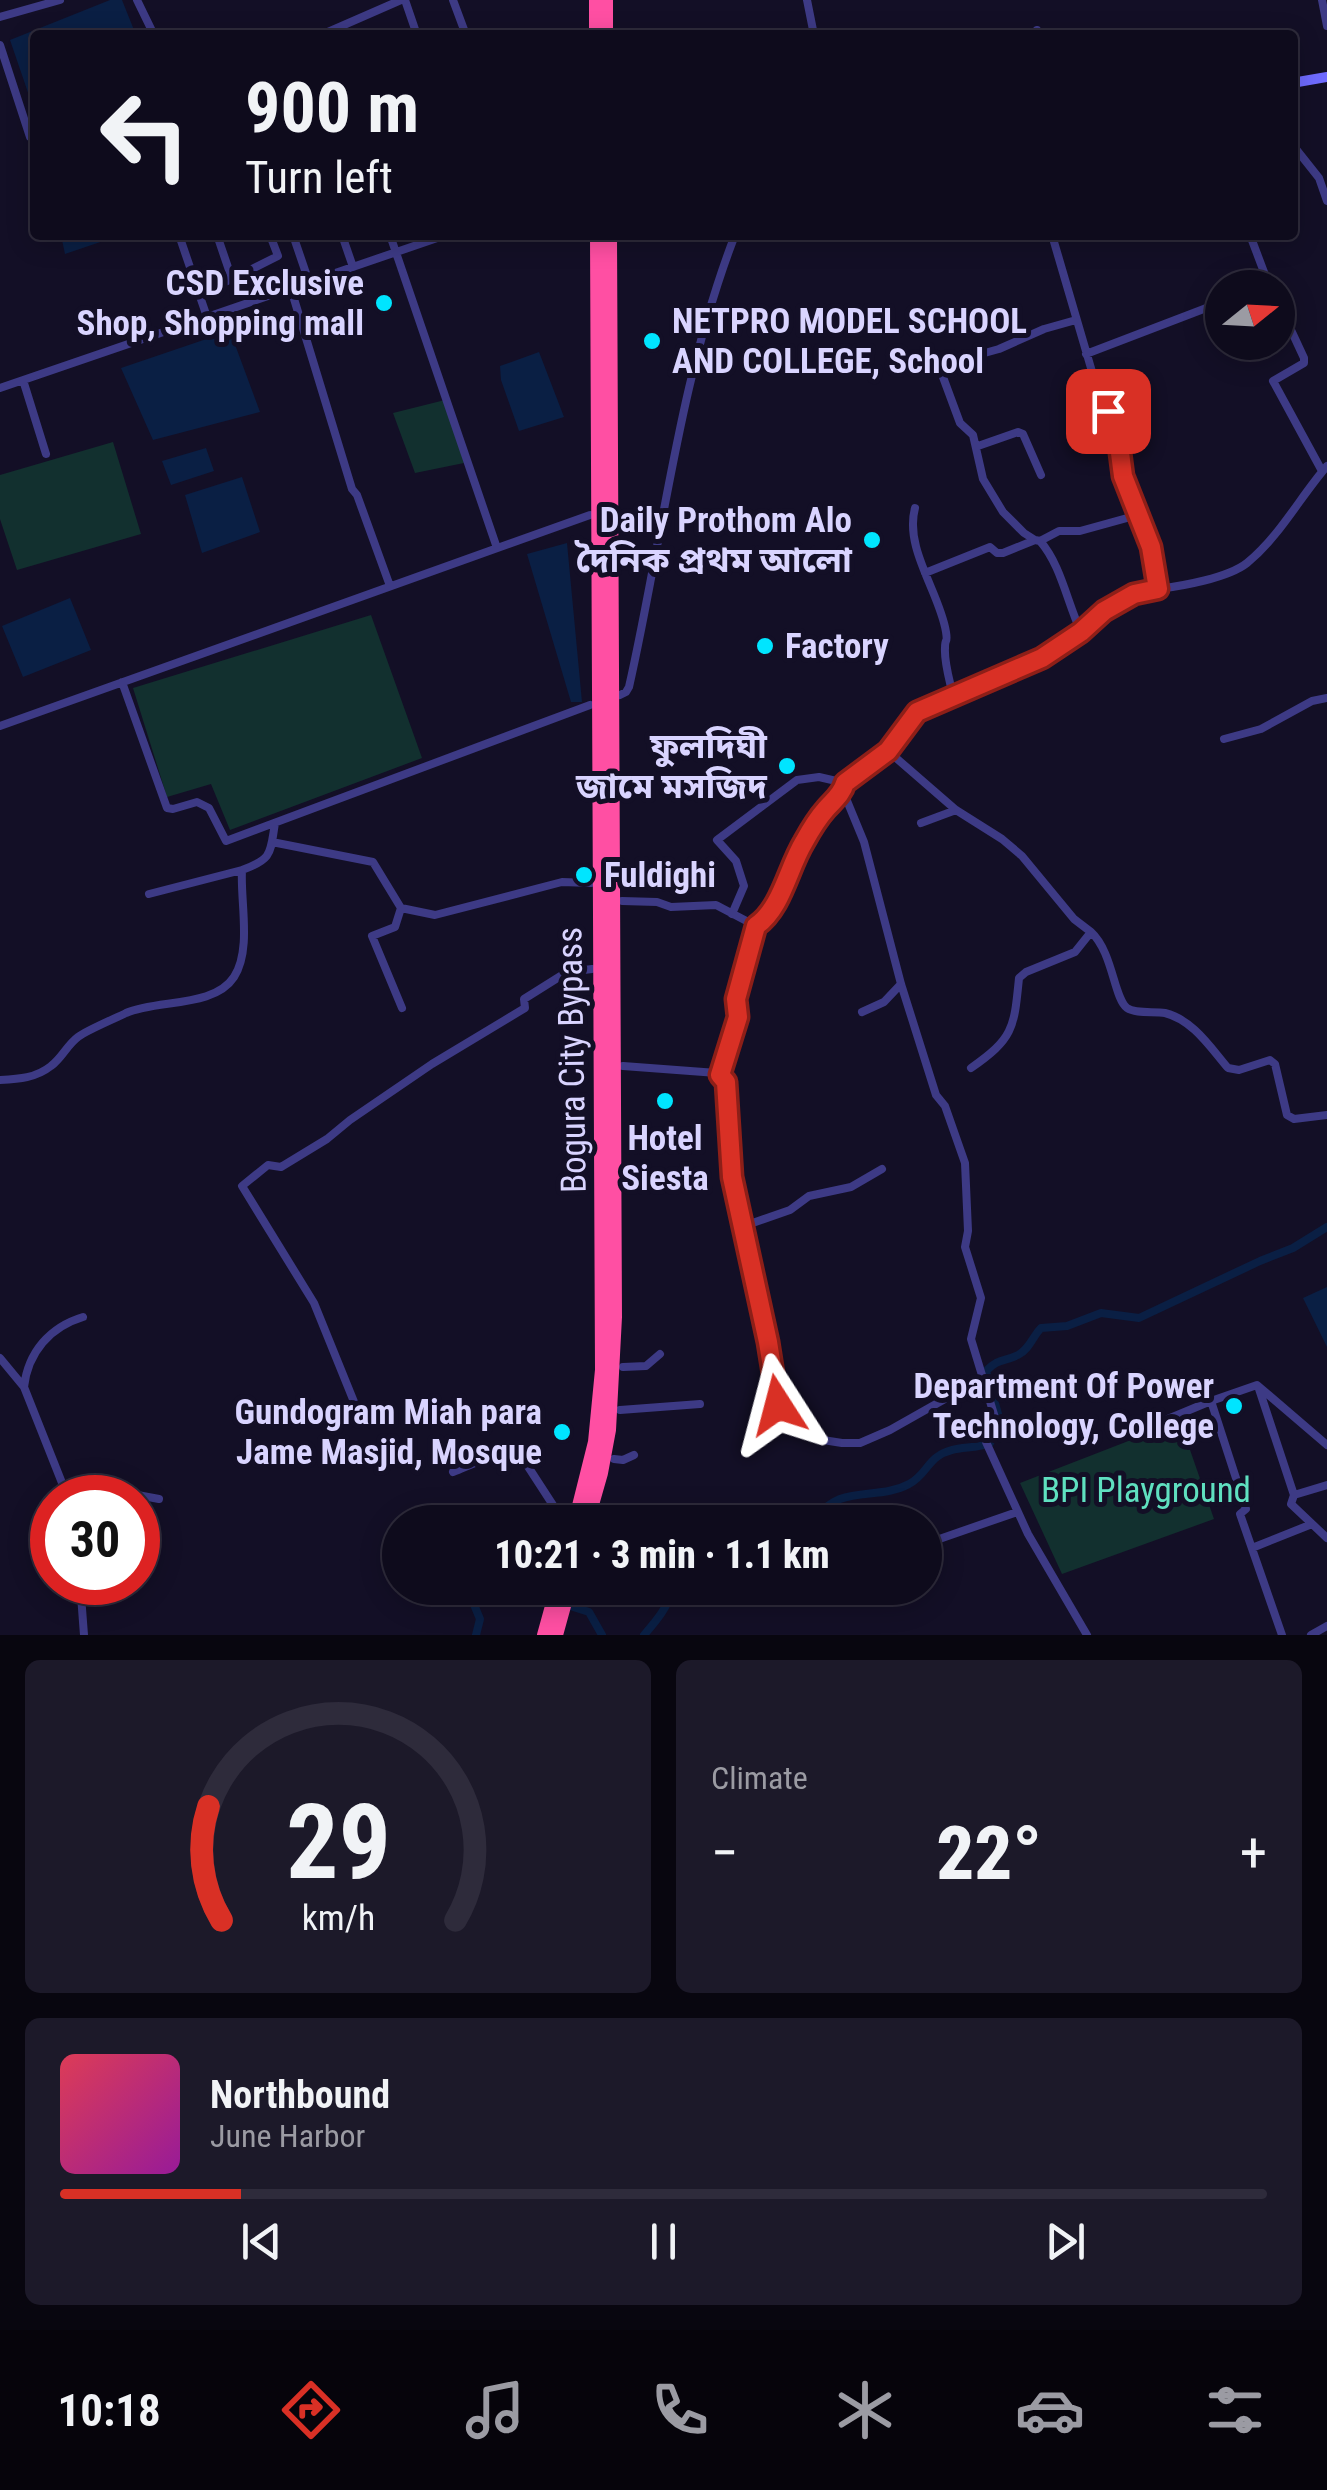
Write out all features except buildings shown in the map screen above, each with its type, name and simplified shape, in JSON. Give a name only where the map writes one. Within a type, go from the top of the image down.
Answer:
[{"type":"highway","points":[[606,0],[606,30]]},
{"type":"highway","points":[[590,4],[595,30]]},
{"type":"highway","name":"Bogura City Bypass","points":[[579,1505],[595,1442],[602,1370],[597,240]]},
{"type":"highway","name":"Bogura City Bypass","points":[[592,1505],[609,1430],[615,1333],[610,240]]},
{"type":"highway","points":[[544,1635],[558,1605]]},
{"type":"highway","points":[[556,1612],[556,1635]]},
{"type":"main road","points":[[1298,83],[1327,77]]},
{"type":"street","points":[[0,17],[60,0]]},
{"type":"street","points":[[137,0],[152,30]]},
{"type":"street","points":[[333,30],[403,0],[415,30]]},
{"type":"street","points":[[453,0],[464,30]]},
{"type":"street","points":[[807,0],[813,30]]},
{"type":"street","points":[[1322,0],[1327,26]]},
{"type":"street","points":[[0,45],[30,137]]},
{"type":"street","points":[[1298,152],[1319,178],[1327,201]]},
{"type":"street","points":[[182,240],[207,317]]},
{"type":"street","points":[[219,240],[232,278]]},
{"type":"street","points":[[210,288],[278,256],[272,240]]},
{"type":"street","points":[[295,240],[309,282]]},
{"type":"street","points":[[344,240],[352,267]]},
{"type":"street","points":[[392,240],[497,548]]},
{"type":"street","points":[[0,388],[430,240]]},
{"type":"street","points":[[620,695],[629,687],[699,346],[733,240]]},
{"type":"street","points":[[1053,240],[1098,392],[1117,430],[1123,476],[1151,547],[1158,589]]},
{"type":"street","points":[[1252,240],[1262,270]]},
{"type":"street","points":[[291,288],[352,489],[390,586]]},
{"type":"street","points":[[1086,354],[1205,308]]},
{"type":"street","points":[[1076,320],[940,369],[960,422],[974,435],[983,479],[1003,512],[1054,558],[1081,632]]},
{"type":"street","points":[[720,1075],[738,1017],[736,999],[756,926],[772,908],[822,814],[844,787],[888,751],[917,712],[1042,658],[1104,611],[1134,594],[1195,584],[1245,565],[1280,528],[1325,469],[1273,380],[1304,363],[1295,342]]},
{"type":"street","points":[[23,380],[46,454]]},
{"type":"street","points":[[978,446],[1018,432],[1023,434],[1041,476]]},
{"type":"street","points":[[915,508],[912,515],[924,573],[946,634],[944,649],[953,696]]},
{"type":"street","points":[[0,726],[590,515]]},
{"type":"street","points":[[924,573],[990,548],[1003,553],[1059,530],[1080,531],[1138,515]]},
{"type":"street","points":[[122,682],[167,808],[197,802],[209,808],[226,842],[590,705]]},
{"type":"street","points":[[1224,739],[1261,729],[1312,701],[1327,698]]},
{"type":"street","points":[[888,751],[956,810],[1022,856],[1107,953],[1123,1004],[1130,1010],[1162,1012],[1184,1019],[1228,1068],[1239,1070],[1270,1060],[1275,1064],[1287,1115],[1294,1119],[1327,1115]]},
{"type":"street","points":[[732,914],[744,886],[736,861],[717,840],[796,780],[819,777],[844,787],[864,842],[901,984],[936,1095],[945,1106],[965,1164],[968,1232],[964,1247],[981,1298],[971,1339],[996,1421],[988,1446],[1028,1534],[1088,1635]]},
{"type":"street","points":[[921,823],[956,810]]},
{"type":"street","points":[[148,894],[261,864],[270,852],[275,823]]},
{"type":"street","points":[[272,842],[373,862],[401,908],[436,915],[562,882],[591,883]]},
{"type":"street","points":[[0,1080],[26,1079],[52,1066],[78,1036],[129,1011],[226,988],[240,965],[245,924],[242,870]]},
{"type":"street","points":[[622,901],[656,902],[671,907],[716,905],[756,926]]},
{"type":"street","points":[[401,908],[395,926],[372,936],[402,1008]]},
{"type":"street","points":[[971,1068],[1010,1033],[1019,978],[1074,952],[1092,932]]},
{"type":"street","points":[[363,1424],[314,1303],[242,1186],[268,1166],[281,1167],[327,1139],[432,1064],[525,1008],[524,999],[568,972],[592,969]]},
{"type":"street","points":[[862,1012],[884,1002],[901,984]]},
{"type":"street","points":[[623,1066],[720,1075],[726,1082],[732,1177],[778,1405],[797,1426],[823,1440],[860,1443],[982,1378]]},
{"type":"street","points":[[744,1226],[790,1210],[809,1196],[851,1188],[882,1169]]},
{"type":"street","points":[[24,1387],[26,1371],[44,1337],[83,1317]]},
{"type":"street","points":[[622,1368],[646,1366],[660,1354]]},
{"type":"street","points":[[0,1358],[24,1387],[59,1475]]},
{"type":"street","points":[[1134,1433],[1257,1385]]},
{"type":"street","points":[[1257,1385],[1327,1445]]},
{"type":"street","points":[[1257,1385],[1294,1495],[1290,1504],[1327,1538]]},
{"type":"street","points":[[1211,1401],[1246,1509],[1240,1514],[1282,1635]]},
{"type":"street","points":[[620,1410],[700,1404]]},
{"type":"street","points":[[453,1472],[494,1456],[517,1460],[527,1465],[553,1505]]},
{"type":"street","points":[[614,1459],[634,1456]]},
{"type":"street","points":[[1294,1495],[1327,1485]]},
{"type":"street","points":[[942,1538],[1018,1512]]},
{"type":"street","points":[[1252,1548],[1312,1524]]},
{"type":"street","points":[[82,1605],[84,1635]]},
{"type":"street","points":[[1311,1635],[1327,1626]]},
{"type":"green space","points":[[445,400],[464,463],[415,473],[393,413]]},
{"type":"green space","points":[[113,442],[141,534],[17,570],[0,519],[0,475]]},
{"type":"green space","points":[[371,615],[422,758],[230,830],[211,784],[167,797],[133,688]]},
{"type":"green space","name":"BPI Playground","points":[[1180,1421],[1214,1519],[1062,1574],[1020,1483]]},
{"type":"water","points":[[110,0],[122,0],[134,30],[35,30]]},
{"type":"water","points":[[30,32],[30,98],[10,40]]},
{"type":"water","points":[[62,240],[106,240],[65,254]]},
{"type":"water","points":[[230,331],[260,412],[153,440],[121,368]]},
{"type":"water","points":[[539,352],[564,417],[519,431],[500,366]]},
{"type":"water","points":[[206,448],[214,471],[171,485],[162,461]]},
{"type":"water","points":[[242,477],[260,532],[202,553],[185,495]]},
{"type":"water","points":[[567,543],[582,702],[571,702],[527,554]]},
{"type":"water","points":[[70,598],[91,650],[23,677],[2,626]]},
{"type":"water","points":[[1327,1287],[1327,1347],[1303,1298]]},
{"type":"waterway","points":[[829,1505],[909,1484],[943,1453],[990,1443],[1000,1421],[986,1371],[1022,1353],[1041,1328],[1067,1326],[1101,1313],[1139,1318],[1293,1248],[1327,1227]]},
{"type":"waterway","points":[[474,1605],[480,1619],[476,1635]]},
{"type":"waterway","points":[[567,1605],[589,1612],[602,1635]]},
{"type":"waterway","points":[[644,1635],[666,1605]]},
{"type":"place","name":"CSD Exclusive Shop, Shopping mall","points":[[384,303]]},
{"type":"place","name":"NETPRO MODEL SCHOOL AND COLLEGE, School","points":[[652,341]]},
{"type":"place","name":"Daily Prothom Alo দৈনিক প্রথম আলো","points":[[872,540]]},
{"type":"place","name":"Factory","points":[[765,646]]},
{"type":"place","name":"ফুলদিঘী জামে মসজিদ","points":[[787,766]]},
{"type":"place","name":"Fuldighi","points":[[584,875]]},
{"type":"place","name":"Hotel Siesta","points":[[665,1101]]},
{"type":"place","name":"Department Of Power Technology, College","points":[[1234,1406]]},
{"type":"place","name":"Gundogram Miah para Jame Masjid, Mosque","points":[[562,1432]]},
{"type":"route","points":[[778,1405],[732,1177],[726,1082],[720,1075],[738,1017],[736,999],[756,926],[772,908],[804,842],[845,783],[888,751],[917,712],[1011,674],[1081,632],[1104,611],[1134,594],[1158,589],[1151,547],[1123,476],[1117,430],[1108,411]]}]
